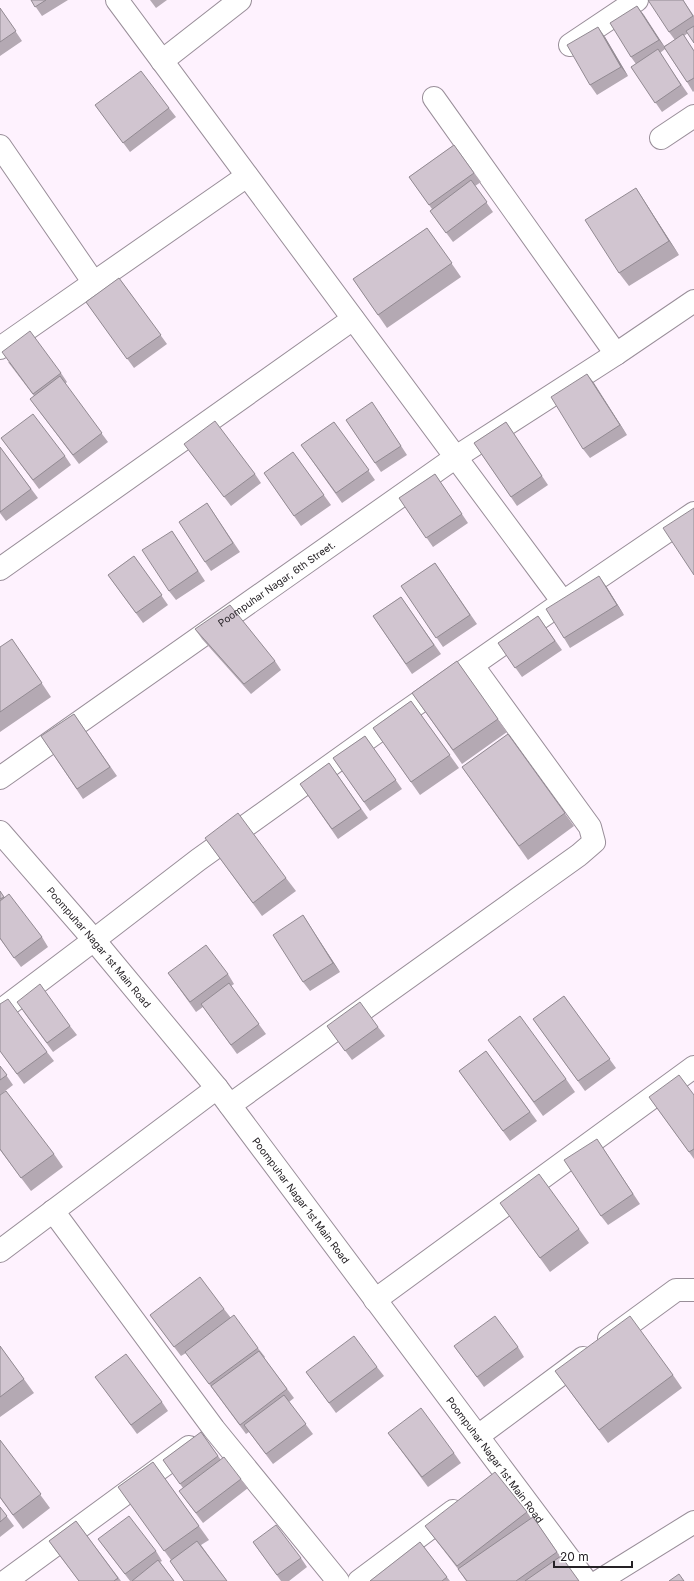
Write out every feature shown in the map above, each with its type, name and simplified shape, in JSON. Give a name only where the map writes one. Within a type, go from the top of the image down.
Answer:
[{"type":"street","points":[[116,0],[563,602]]},
{"type":"street","points":[[162,61],[240,0]]},
{"type":"street","points":[[570,45],[637,0]]},
{"type":"street","points":[[434,98],[616,354]]},
{"type":"street","points":[[661,138],[694,116]]},
{"type":"street","points":[[0,146],[94,283]]},
{"type":"street","points":[[0,348],[247,176]]},
{"type":"street","name":"Poompuhar Nagar, 6th Street.","points":[[0,778],[456,457],[616,354],[694,301]]},
{"type":"street","points":[[0,569],[353,320]]},
{"type":"street","points":[[0,1011],[198,860],[563,602],[694,513]]},
{"type":"street","points":[[230,1105],[572,860],[594,842],[590,827],[473,666]]},
{"type":"street","name":"Poompuhar Nagar 1st Main Road","points":[[0,832],[94,940],[217,1088],[586,1581]]},
{"type":"street","points":[[375,1300],[694,1067]]},
{"type":"street","points":[[0,1250],[217,1088]]},
{"type":"street","points":[[53,1211],[214,1429],[338,1581]]},
{"type":"street","points":[[478,1436],[676,1290],[694,1290]]},
{"type":"street","points":[[6,1581],[214,1429]]},
{"type":"street","points":[[486,1486],[505,1472]]},
{"type":"street","points":[[359,1581],[467,1500]]},
{"type":"street","points":[[599,1581],[694,1522]]},
{"type":"building","points":[[31,0],[46,0],[35,7]]},
{"type":"building","points":[[648,0],[683,0],[693,16],[669,32]]},
{"type":"building","points":[[637,6],[659,40],[631,57],[610,23]]},
{"type":"building","points":[[0,8],[16,31],[0,42]]},
{"type":"building","points":[[694,26],[694,43],[686,31]]},
{"type":"building","points":[[598,27],[621,67],[590,85],[567,45]]},
{"type":"building","points":[[683,34],[694,51],[694,78],[687,82],[664,47]]},
{"type":"building","points":[[658,49],[681,85],[655,103],[631,67]]},
{"type":"building","points":[[141,71],[169,108],[123,143],[95,105]]},
{"type":"building","points":[[454,145],[474,173],[429,205],[409,177]]},
{"type":"building","points":[[471,180],[487,202],[446,233],[430,211]]},
{"type":"building","points":[[636,188],[669,241],[619,273],[585,220]]},
{"type":"building","points":[[427,228],[452,263],[378,315],[353,279]]},
{"type":"building","points":[[119,278],[161,335],[127,359],[86,302]]},
{"type":"building","points":[[30,331],[61,373],[33,394],[2,352]]},
{"type":"building","points":[[587,374],[620,425],[583,449],[551,397]]},
{"type":"building","points":[[60,376],[102,433],[73,455],[30,399]]},
{"type":"building","points":[[372,402],[401,446],[375,463],[346,420]]},
{"type":"building","points":[[33,414],[65,456],[33,480],[1,438]]},
{"type":"building","points":[[215,421],[255,474],[224,497],[184,444]]},
{"type":"building","points":[[334,422],[369,470],[336,493],[301,445]]},
{"type":"building","points":[[506,422],[542,476],[511,497],[474,443]]},
{"type":"building","points":[[0,447],[31,489],[0,512]]},
{"type":"building","points":[[293,452],[324,495],[294,516],[264,473]]},
{"type":"building","points":[[435,474],[462,514],[426,538],[399,498]]},
{"type":"building","points":[[207,503],[233,543],[205,562],[179,522]]},
{"type":"building","points":[[694,508],[694,575],[663,528]]},
{"type":"building","points":[[172,531],[198,571],[169,591],[142,550]]},
{"type":"building","points":[[134,556],[162,595],[136,613],[108,575]]},
{"type":"building","points":[[435,563],[470,615],[436,638],[401,586]]},
{"type":"building","points":[[599,576],[617,605],[564,638],[546,609]]},
{"type":"building","points":[[401,597],[434,645],[406,664],[373,616]]},
{"type":"building","points":[[230,605],[275,661],[244,684],[195,629]]},
{"type":"building","points":[[538,616],[555,641],[515,668],[498,643]]},
{"type":"building","points":[[12,639],[42,683],[0,712],[0,647]]},
{"type":"building","points":[[457,661],[498,719],[453,750],[412,693]]},
{"type":"building","points":[[411,701],[450,755],[411,782],[373,728]]},
{"type":"building","points":[[74,714],[110,767],[77,789],[41,736]]},
{"type":"building","points":[[508,734],[565,813],[519,846],[462,767]]},
{"type":"building","points":[[365,736],[396,780],[364,802],[333,758]]},
{"type":"building","points":[[329,763],[361,809],[332,829],[300,784]]},
{"type":"building","points":[[238,813],[286,878],[253,903],[205,838]]},
{"type":"building","points":[[0,891],[4,897],[0,899]]},
{"type":"building","points":[[9,894],[42,937],[14,958],[0,938],[0,901]]},
{"type":"building","points":[[303,915],[333,963],[303,982],[273,935]]},
{"type":"building","points":[[206,945],[228,974],[190,1002],[168,973]]},
{"type":"building","points":[[229,983],[259,1024],[231,1045],[201,1004]]},
{"type":"building","points":[[40,984],[70,1026],[47,1043],[17,1002]]},
{"type":"building","points":[[564,996],[610,1059],[578,1081],[533,1019]]},
{"type":"building","points":[[8,999],[47,1052],[17,1074],[0,1051],[0,1004]]},
{"type":"building","points":[[360,1002],[378,1027],[345,1051],[327,1026]]},
{"type":"building","points":[[520,1016],[566,1079],[534,1102],[488,1040]]},
{"type":"building","points":[[486,1051],[530,1112],[503,1131],[459,1071]]},
{"type":"building","points":[[0,1066],[7,1075],[0,1080]]},
{"type":"building","points":[[679,1075],[694,1095],[694,1149],[689,1152],[649,1097]]},
{"type":"building","points":[[6,1091],[54,1154],[21,1178],[0,1149],[0,1095]]},
{"type":"building","points":[[597,1139],[633,1194],[601,1216],[564,1160]]},
{"type":"building","points":[[539,1174],[579,1229],[540,1258],[500,1203]]},
{"type":"building","points":[[200,1277],[224,1309],[174,1347],[150,1315]]},
{"type":"building","points":[[234,1315],[258,1348],[209,1384],[185,1352]]},
{"type":"building","points":[[495,1316],[518,1347],[477,1377],[454,1346]]},
{"type":"building","points":[[630,1316],[673,1375],[599,1430],[555,1371]]},
{"type":"building","points":[[354,1336],[377,1367],[329,1403],[306,1372]]},
{"type":"building","points":[[0,1346],[24,1379],[0,1397]]},
{"type":"building","points":[[259,1351],[287,1389],[240,1425],[211,1386]]},
{"type":"building","points":[[126,1354],[162,1402],[131,1425],[95,1377]]},
{"type":"building","points":[[284,1395],[306,1424],[266,1454],[244,1425]]},
{"type":"building","points":[[421,1408],[454,1453],[422,1477],[388,1433]]},
{"type":"building","points":[[201,1432],[218,1456],[180,1484],[163,1460]]},
{"type":"building","points":[[0,1440],[41,1494],[13,1515],[0,1497]]},
{"type":"building","points":[[224,1457],[241,1479],[196,1513],[179,1491]]},
{"type":"building","points":[[153,1462],[199,1526],[164,1551],[118,1487]]},
{"type":"building","points":[[495,1472],[527,1512],[457,1566],[425,1526]]},
{"type":"building","points":[[0,1507],[7,1516],[0,1522]]},
{"type":"building","points":[[129,1516],[156,1551],[125,1574],[98,1539]]},
{"type":"building","points":[[533,1517],[557,1552],[516,1581],[467,1581],[458,1569]]},
{"type":"building","points":[[76,1521],[118,1578],[114,1581],[79,1581],[49,1541]]},
{"type":"building","points":[[276,1525],[301,1558],[277,1575],[253,1542]]},
{"type":"building","points":[[197,1541],[227,1581],[184,1581],[170,1561]]},
{"type":"building","points":[[420,1542],[447,1577],[442,1581],[370,1581]]},
{"type":"building","points":[[561,1556],[579,1581],[525,1581]]},
{"type":"building","points":[[158,1560],[174,1581],[132,1581]]},
{"type":"building","points":[[679,1574],[684,1581],[669,1581]]}]
